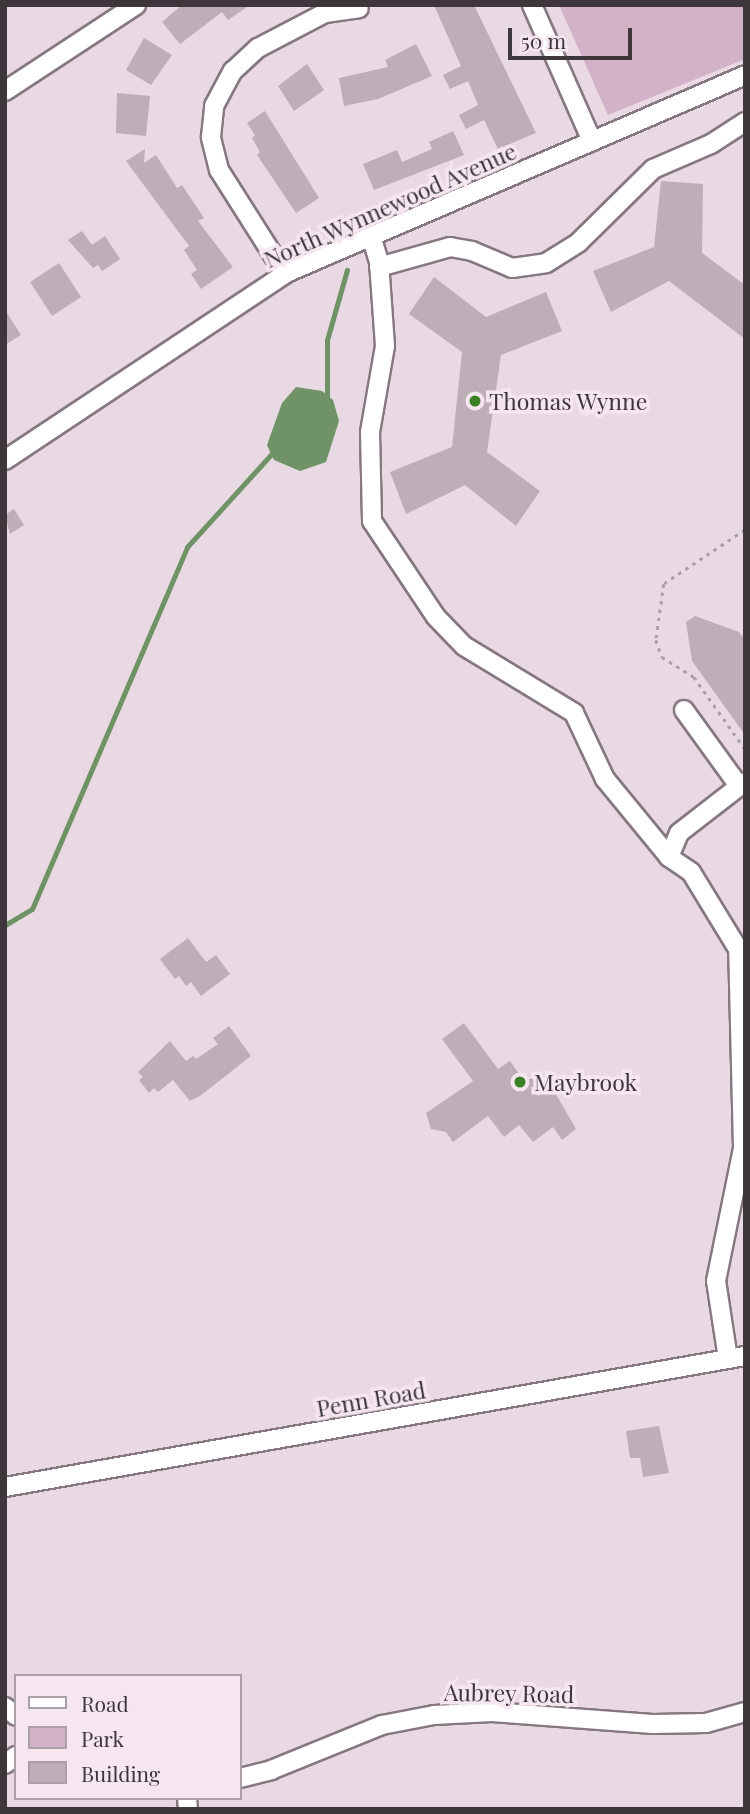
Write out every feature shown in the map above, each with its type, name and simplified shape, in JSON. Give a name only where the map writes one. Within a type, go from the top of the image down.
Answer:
[{"type":"street","points":[[5,91],[136,5]]},
{"type":"street","points":[[532,5],[593,141]]},
{"type":"street","points":[[285,274],[219,170],[211,137],[214,106],[233,71],[258,48],[325,13],[359,8]]},
{"type":"street","name":"North Wynnewood Avenue","points":[[5,460],[285,274],[372,239],[745,75]]},
{"type":"street","points":[[379,267],[450,247],[472,251],[512,268],[546,263],[579,242],[653,169],[711,144],[745,122]]},
{"type":"street","points":[[372,239],[379,267],[385,346],[370,432],[372,521],[436,617],[464,646],[574,713],[605,779],[669,856],[691,872],[741,947],[743,1148],[716,1281],[736,1358]]},
{"type":"street","points":[[669,856],[679,833],[742,784],[684,710]]},
{"type":"street","name":"Penn Road","points":[[8,1482],[736,1358]]},
{"type":"street","name":"Aubrey Road","points":[[242,1777],[271,1770],[383,1725],[435,1715],[492,1712],[653,1724],[705,1723],[745,1712]]},
{"type":"path","points":[[745,530],[664,584],[656,640],[662,657],[694,677],[745,749]]},
{"type":"green space","points":[[559,5],[745,5],[745,59],[608,115]]},
{"type":"shaded area","points":[[296,387],[322,391],[333,400],[339,421],[326,462],[300,471],[274,460],[267,445],[282,403]]},
{"type":"building","points":[[182,5],[250,5],[228,20],[222,12],[180,44],[162,22]]},
{"type":"building","points":[[434,5],[474,5],[536,133],[498,149],[484,120],[466,129],[459,115],[478,105],[468,81],[450,89],[443,75],[461,66]]},
{"type":"building","points":[[144,38],[172,55],[151,85],[126,70]]},
{"type":"building","points":[[416,44],[432,76],[378,99],[344,106],[339,78],[388,67],[385,60]]},
{"type":"building","points":[[307,64],[324,90],[294,111],[278,86]]},
{"type":"building","points":[[117,93],[150,96],[146,136],[116,133]]},
{"type":"building","points":[[265,111],[319,198],[296,213],[257,155],[260,152],[252,138],[255,135],[247,123]]},
{"type":"building","points":[[453,131],[464,155],[374,190],[363,164],[397,150],[402,162],[432,149],[429,142]]},
{"type":"building","points":[[145,149],[144,163],[156,155],[177,188],[182,185],[204,218],[198,221],[233,267],[201,289],[191,274],[197,270],[184,250],[189,246],[126,161]]},
{"type":"building","points":[[661,181],[703,184],[702,253],[745,285],[745,339],[669,281],[611,312],[593,271],[654,247]]},
{"type":"building","points":[[82,231],[92,245],[105,236],[120,259],[102,271],[98,265],[93,268],[68,240]]},
{"type":"building","points":[[59,263],[81,297],[52,316],[30,282]]},
{"type":"building","name":"Thomas Wynne","points":[[434,277],[486,317],[546,292],[562,331],[501,355],[487,452],[540,491],[516,526],[465,485],[406,514],[390,472],[452,447],[462,352],[409,314]]},
{"type":"building","points":[[5,310],[21,335],[5,345]]},
{"type":"building","points":[[14,509],[24,525],[10,534],[5,515]]},
{"type":"building","points":[[695,616],[739,632],[745,640],[745,735],[692,661],[686,622]]},
{"type":"building","points":[[188,938],[206,962],[216,955],[230,974],[201,996],[191,982],[186,986],[179,976],[175,979],[160,959]]},
{"type":"building","name":"Maybrook","points":[[464,1023],[498,1069],[510,1061],[524,1081],[538,1076],[550,1084],[576,1129],[562,1140],[553,1127],[533,1142],[519,1125],[504,1137],[488,1116],[453,1142],[446,1132],[431,1129],[426,1113],[473,1081],[442,1039]]},
{"type":"building","points":[[229,1026],[251,1056],[200,1096],[190,1101],[173,1080],[158,1092],[154,1088],[149,1093],[139,1080],[143,1077],[138,1072],[170,1041],[186,1061],[193,1056],[196,1059],[218,1044],[213,1038]]},
{"type":"building","points":[[659,1426],[669,1473],[643,1477],[640,1458],[630,1458],[626,1431]]},
{"type":"waterway","points":[[324,399],[327,396],[327,340],[347,270]]},
{"type":"waterway","points":[[5,925],[32,909],[187,547],[276,449]]},
{"type":"place","name":"Thomas Wynne","points":[[475,401]]},
{"type":"place","name":"Maybrook","points":[[520,1082]]}]
